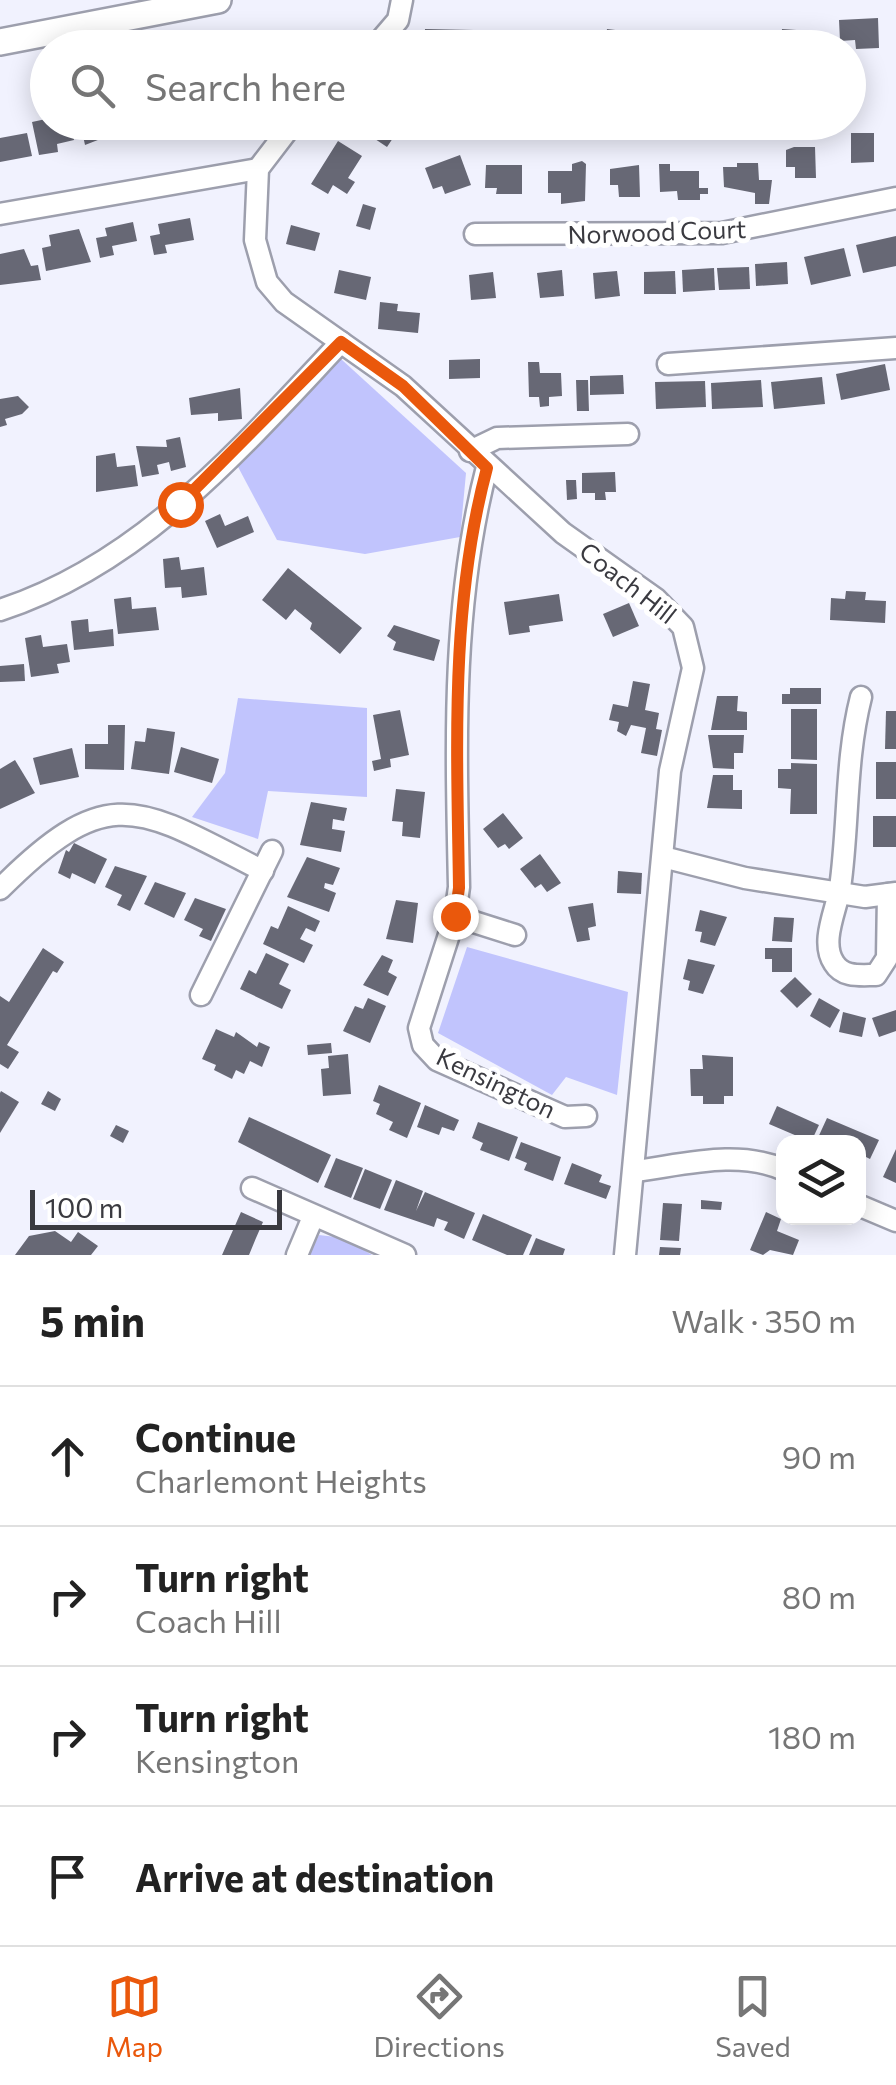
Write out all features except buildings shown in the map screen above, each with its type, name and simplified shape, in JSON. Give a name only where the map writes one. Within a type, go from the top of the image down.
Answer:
[{"type":"main road","points":[[62,30],[218,0]]},
{"type":"main road","points":[[0,42],[30,36]]},
{"type":"street","points":[[389,30],[398,20],[402,0]]},
{"type":"street","points":[[0,214],[258,169],[280,140]]},
{"type":"street","name":"Coach Hill","points":[[258,169],[255,240],[268,282],[284,302],[403,386],[487,468],[563,533],[656,600],[683,626],[693,668],[670,771],[625,1255]]},
{"type":"street","name":"Norwood Court","points":[[475,234],[722,234],[896,198]]},
{"type":"street","points":[[0,610],[43,596],[77,577],[166,517],[341,342]]},
{"type":"street","points":[[668,364],[896,348]]},
{"type":"street","points":[[470,451],[497,438],[628,434]]},
{"type":"street","name":"Kensington","points":[[487,468],[471,529],[462,593],[456,696],[459,888],[455,916],[419,1028],[422,1045],[437,1060],[565,1117],[586,1116]]},
{"type":"street","points":[[662,857],[745,878],[840,892],[865,897],[892,893],[888,958],[876,975],[851,976],[835,966],[828,946],[840,892],[849,764],[861,696]]},
{"type":"street","points":[[0,889],[50,841],[84,820],[123,814],[160,819],[268,861],[201,995]]},
{"type":"street","points":[[455,916],[514,935]]},
{"type":"street","points":[[635,1171],[743,1159],[762,1160],[776,1166]]},
{"type":"street","points":[[252,1188],[404,1255]]},
{"type":"street","points":[[866,1209],[896,1222]]},
{"type":"street","points":[[297,1255],[313,1217]]},
{"type":"shaded area","points":[[341,359],[466,473],[460,537],[365,554],[277,540],[237,465]]},
{"type":"shaded area","points":[[238,698],[367,708],[367,797],[268,791],[258,839],[192,817],[225,773]]},
{"type":"shaded area","points":[[467,947],[628,992],[617,1095],[566,1077],[552,1095],[438,1033]]},
{"type":"shaded area","points":[[319,1235],[344,1238],[372,1255],[309,1255]]},
{"type":"route","points":[[180,504],[341,342],[403,386],[487,468],[471,529],[462,593],[456,696],[459,888],[455,916]]}]
